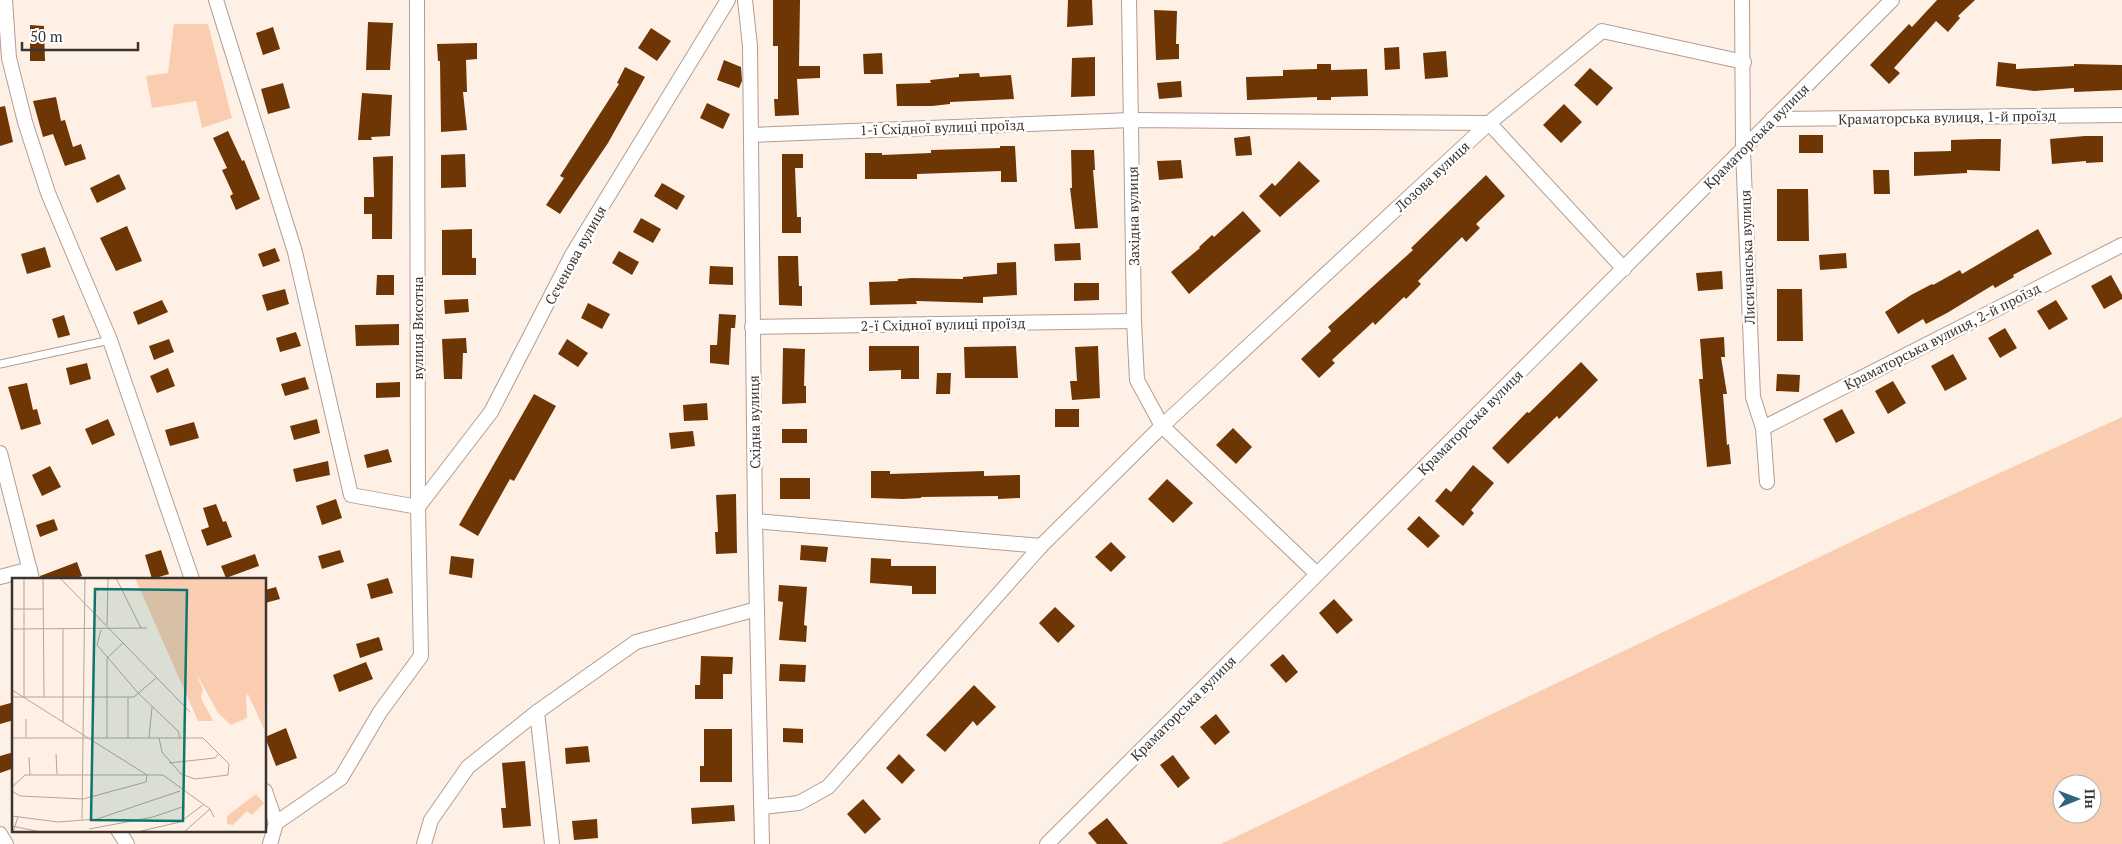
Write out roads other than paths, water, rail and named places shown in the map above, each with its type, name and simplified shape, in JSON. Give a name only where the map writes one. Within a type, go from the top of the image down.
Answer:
[{"type":"street","points":[[5,0],[9,58],[25,122],[48,193],[110,340],[192,578]]},
{"type":"street","points":[[216,0],[294,252],[351,495],[418,507]]},
{"type":"street","name":"вулиця Висотна","points":[[276,823],[341,778],[380,712],[421,656],[418,507],[417,0]]},
{"type":"street","name":"Сєченова вулиця","points":[[418,507],[491,412],[572,255],[728,0]]},
{"type":"street","name":"Східна вулиця","points":[[745,0],[750,46],[752,135],[752,328],[762,844]]},
{"type":"street","name":"Західна вулиця","points":[[1128,0],[1132,120],[1134,321],[1137,380],[1162,426],[1317,574]]},
{"type":"street","name":"Лисичанська вулиця","points":[[1742,0],[1744,62],[1743,150],[1753,397],[1763,428],[1767,482]]},
{"type":"street","name":"Краматорська вулиця","points":[[1047,844],[1892,0]]},
{"type":"street","name":"Лозова вулиця","points":[[762,807],[799,803],[828,786],[1041,546],[1162,426],[1489,123],[1602,31],[1744,62]]},
{"type":"street","name":"Краматорська вулиця, 1-й проїзд","points":[[1772,119],[2122,115]]},
{"type":"street","name":"1-ї Східної вулиці проїзд","points":[[752,135],[1132,120],[1489,123]]},
{"type":"street","points":[[1489,123],[1624,269]]},
{"type":"street","name":"Краматорська вулиця, 2-й проїзд","points":[[1763,428],[2122,244]]},
{"type":"street","name":"2-ї Східної вулиці проїзд","points":[[752,328],[1134,321]]},
{"type":"street","points":[[0,453],[31,574],[0,577]]},
{"type":"street","points":[[755,521],[1041,546]]},
{"type":"street","points":[[424,844],[431,820],[468,767],[537,712],[636,642],[757,609]]},
{"type":"street","points":[[537,712],[552,844]]},
{"type":"street","points":[[266,794],[276,823],[270,844]]},
{"type":"street","points":[[119,832],[127,844]]},
{"type":"street","points":[[0,834],[6,844]]},
{"type":"lane","points":[[0,364],[110,340]]}]
